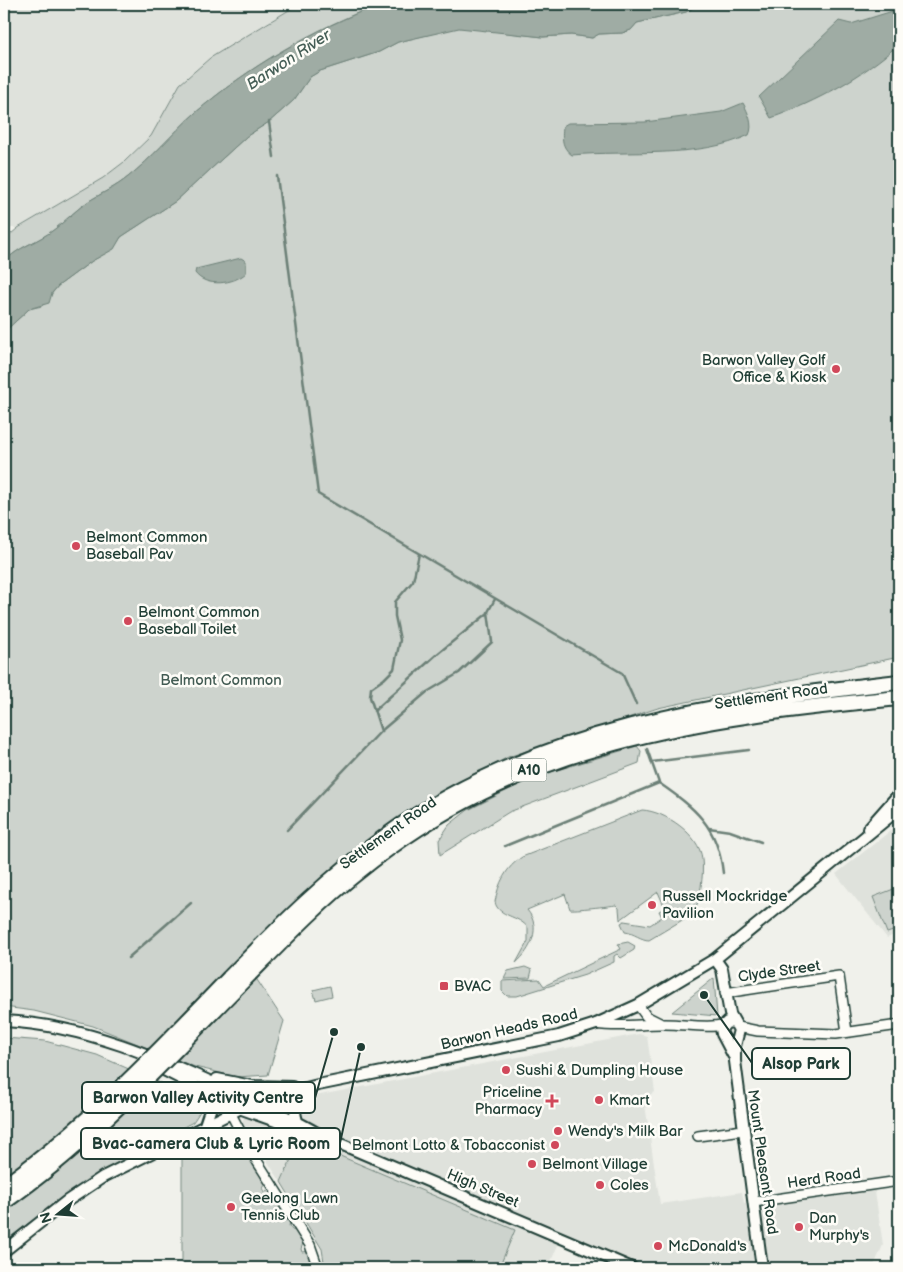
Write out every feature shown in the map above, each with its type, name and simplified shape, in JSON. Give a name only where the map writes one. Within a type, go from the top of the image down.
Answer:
[{"type":"highway","name":"Settlement Road","points":[[4,1202],[71,1151],[115,1111],[297,911],[350,863],[424,810],[484,778],[577,740],[632,725],[768,700],[899,682]]},
{"type":"highway","name":"Settlement Road","points":[[4,1186],[65,1140],[326,899],[395,844],[460,804],[528,771],[584,751],[704,723],[802,707],[899,698]]},
{"type":"street","name":"Barwon Heads Road","points":[[854,844],[899,794]]},
{"type":"street","name":"Barwon Heads Road","points":[[4,1251],[86,1187],[115,1170],[255,1101],[318,1085],[524,1044],[596,1024],[638,1005],[715,959],[899,809]]},
{"type":"street","name":"Mount Pleasant Road","points":[[715,959],[722,969],[762,1268]]},
{"type":"street","name":"Clyde Street","points":[[726,998],[839,976],[848,1032]]},
{"type":"street","points":[[638,1005],[646,1016],[660,1024]]},
{"type":"street","points":[[4,1021],[34,1023],[133,1048],[195,1074],[257,1086],[318,1085]]},
{"type":"street","points":[[596,1024],[615,1027],[660,1024],[730,1030],[848,1032],[899,1025]]},
{"type":"street","name":"High Street","points":[[114,1043],[235,1110],[300,1131],[322,1136]]},
{"type":"street","name":"High Street","points":[[195,1074],[298,1121],[322,1136],[632,1268]]},
{"type":"street","points":[[298,1121],[295,1110],[296,1103],[306,1091],[318,1085]]},
{"type":"street","points":[[205,1092],[211,1107],[205,1125]]},
{"type":"street","points":[[235,1110],[250,1150],[310,1245],[318,1268]]},
{"type":"street","points":[[698,1136],[743,1130]]},
{"type":"street","points":[[189,1133],[195,1142],[202,1147],[232,1144],[250,1150]]},
{"type":"street","name":"Herd Road","points":[[754,1202],[899,1181]]},
{"type":"shaded area","points":[[4,4],[299,4],[210,58],[180,84],[151,136],[124,162],[103,178],[18,228],[4,228]]},
{"type":"shaded area","points":[[899,824],[899,933],[887,938],[836,874]]},
{"type":"shaded area","name":"Belmont Village","points":[[639,1034],[647,1036],[655,1092],[644,1098],[660,1204],[742,1192],[744,1203],[874,1185],[883,1245],[873,1268],[632,1268],[561,1238],[548,1268],[499,1268],[514,1230],[300,1139],[281,1182],[242,1123],[247,1109]]},
{"type":"green space","points":[[299,4],[380,4],[306,37],[236,80],[194,114],[128,177],[89,201],[54,230],[17,251],[4,262],[4,240],[18,228],[103,178],[124,162],[151,136],[180,84],[210,58]]},
{"type":"green space","name":"Belmont Common","points":[[700,4],[899,4],[899,657],[658,708],[508,757],[414,808],[342,861],[242,957],[284,1021],[268,1075],[237,1077],[195,1067],[93,1026],[34,1011],[4,1007],[4,332],[29,309],[42,306],[58,286],[92,261],[113,249],[121,237],[176,201],[247,136],[269,122],[294,100],[310,77],[320,71],[379,52],[398,42],[459,27],[543,37],[571,35],[592,38],[599,34],[622,33],[631,30],[637,23],[686,12]]},
{"type":"green space","points":[[637,746],[641,751],[639,763],[509,812],[440,855],[439,840],[449,825],[468,810],[534,777]]},
{"type":"green space","points":[[642,810],[661,815],[680,826],[695,841],[700,850],[702,879],[694,913],[646,940],[625,932],[621,923],[624,921],[650,925],[662,917],[659,911],[665,908],[658,892],[620,920],[619,908],[616,905],[570,909],[565,894],[527,910],[534,924],[533,938],[526,952],[516,963],[528,941],[528,928],[500,911],[495,902],[501,882],[511,866],[522,857]]},
{"type":"green space","points":[[899,887],[899,929],[887,933],[873,897]]},
{"type":"green space","points":[[628,942],[635,946],[634,950],[621,958],[617,954],[614,956],[614,962],[585,975],[517,996],[507,996],[502,991],[502,981],[539,979],[544,986],[621,949],[618,944]]},
{"type":"green space","points":[[525,967],[532,970],[530,978],[504,979],[508,971]]},
{"type":"green space","points":[[714,978],[717,1016],[672,1012]]},
{"type":"green space","points":[[330,986],[332,996],[316,1000],[313,990]]},
{"type":"green space","points":[[4,1038],[45,1041],[97,1055],[199,1100],[201,1110],[193,1122],[143,1149],[96,1178],[50,1208],[4,1242]]},
{"type":"green space","points":[[300,1139],[515,1230],[499,1268],[325,1268],[322,1249],[281,1182]]},
{"type":"green space","name":"Geelong Lawn Tennis Club","points":[[185,1143],[204,1151],[230,1147],[244,1151],[266,1184],[263,1188],[265,1192],[270,1190],[290,1222],[289,1226],[292,1230],[296,1231],[303,1243],[302,1252],[308,1251],[312,1268],[182,1268],[182,1147]]},
{"type":"water","name":"Barwon River","points":[[380,4],[700,4],[686,12],[637,23],[631,30],[622,33],[599,34],[592,38],[571,35],[543,37],[459,28],[398,42],[379,52],[320,71],[310,77],[294,100],[269,122],[247,136],[176,201],[121,237],[114,249],[92,261],[58,286],[52,293],[49,303],[29,309],[4,332],[4,262],[21,248],[48,234],[89,201],[123,181],[194,114],[237,80],[282,51],[330,25]]},
{"type":"water","points":[[899,9],[899,44],[885,56],[839,87],[788,112],[771,118],[759,97],[839,21],[851,24]]},
{"type":"water","points":[[743,103],[751,123],[749,135],[730,143],[708,148],[686,151],[572,155],[568,152],[563,142],[563,126],[568,123],[645,122],[721,112]]},
{"type":"water","points":[[241,258],[246,261],[246,273],[235,280],[220,283],[206,281],[195,273],[196,269]]},
{"type":"waterway","points":[[269,122],[274,157]]},
{"type":"waterway","points":[[277,176],[318,494],[622,673],[636,704]]},
{"type":"waterway","points":[[381,731],[370,697],[371,688],[394,669],[400,640],[395,616],[395,602],[413,581],[419,554]]},
{"type":"waterway","points":[[287,830],[381,731],[427,692],[459,673],[492,642],[488,612],[495,599]]},
{"type":"waterway","points":[[374,711],[436,655],[488,613]]},
{"type":"waterway","points":[[505,846],[659,783],[647,749]]},
{"type":"waterway","points":[[652,762],[749,750]]},
{"type":"waterway","points":[[659,783],[694,810],[703,820],[716,843],[723,873]]},
{"type":"waterway","points":[[709,828],[730,831],[761,842]]},
{"type":"waterway","points":[[128,958],[191,903]]},
{"type":"place","name":"Barwon Valley Golf Office & Kiosk","points":[[836,369]]},
{"type":"place","name":"Belmont Common Baseball Pav","points":[[76,546]]},
{"type":"place","name":"Belmont Common Baseball Toilet","points":[[128,621]]},
{"type":"place","name":"Russell Mockridge Pavilion","points":[[652,905]]},
{"type":"place","name":"BVAC","points":[[444,986]]},
{"type":"place","name":"Alsop Park","points":[[704,995]]},
{"type":"place","name":"Barwon Valley Activity Centre","points":[[334,1032]]},
{"type":"place","name":"Bvac-camera Club & Lyric Room","points":[[361,1047]]},
{"type":"place","name":"Sushi & Dumpling House","points":[[506,1070]]},
{"type":"place","name":"Kmart","points":[[599,1100]]},
{"type":"place","name":"Priceline Pharmacy","points":[[552,1101]]},
{"type":"place","name":"Wendy's Milk Bar","points":[[558,1131]]},
{"type":"place","name":"Belmont Lotto & Tobacconist","points":[[555,1145]]},
{"type":"place","name":"Belmont Village","points":[[532,1164]]},
{"type":"place","name":"Coles","points":[[600,1185]]},
{"type":"place","name":"Geelong Lawn Tennis Club","points":[[231,1207]]},
{"type":"place","name":"Dan Murphy's","points":[[799,1227]]},
{"type":"place","name":"McDonald's","points":[[658,1246]]}]
